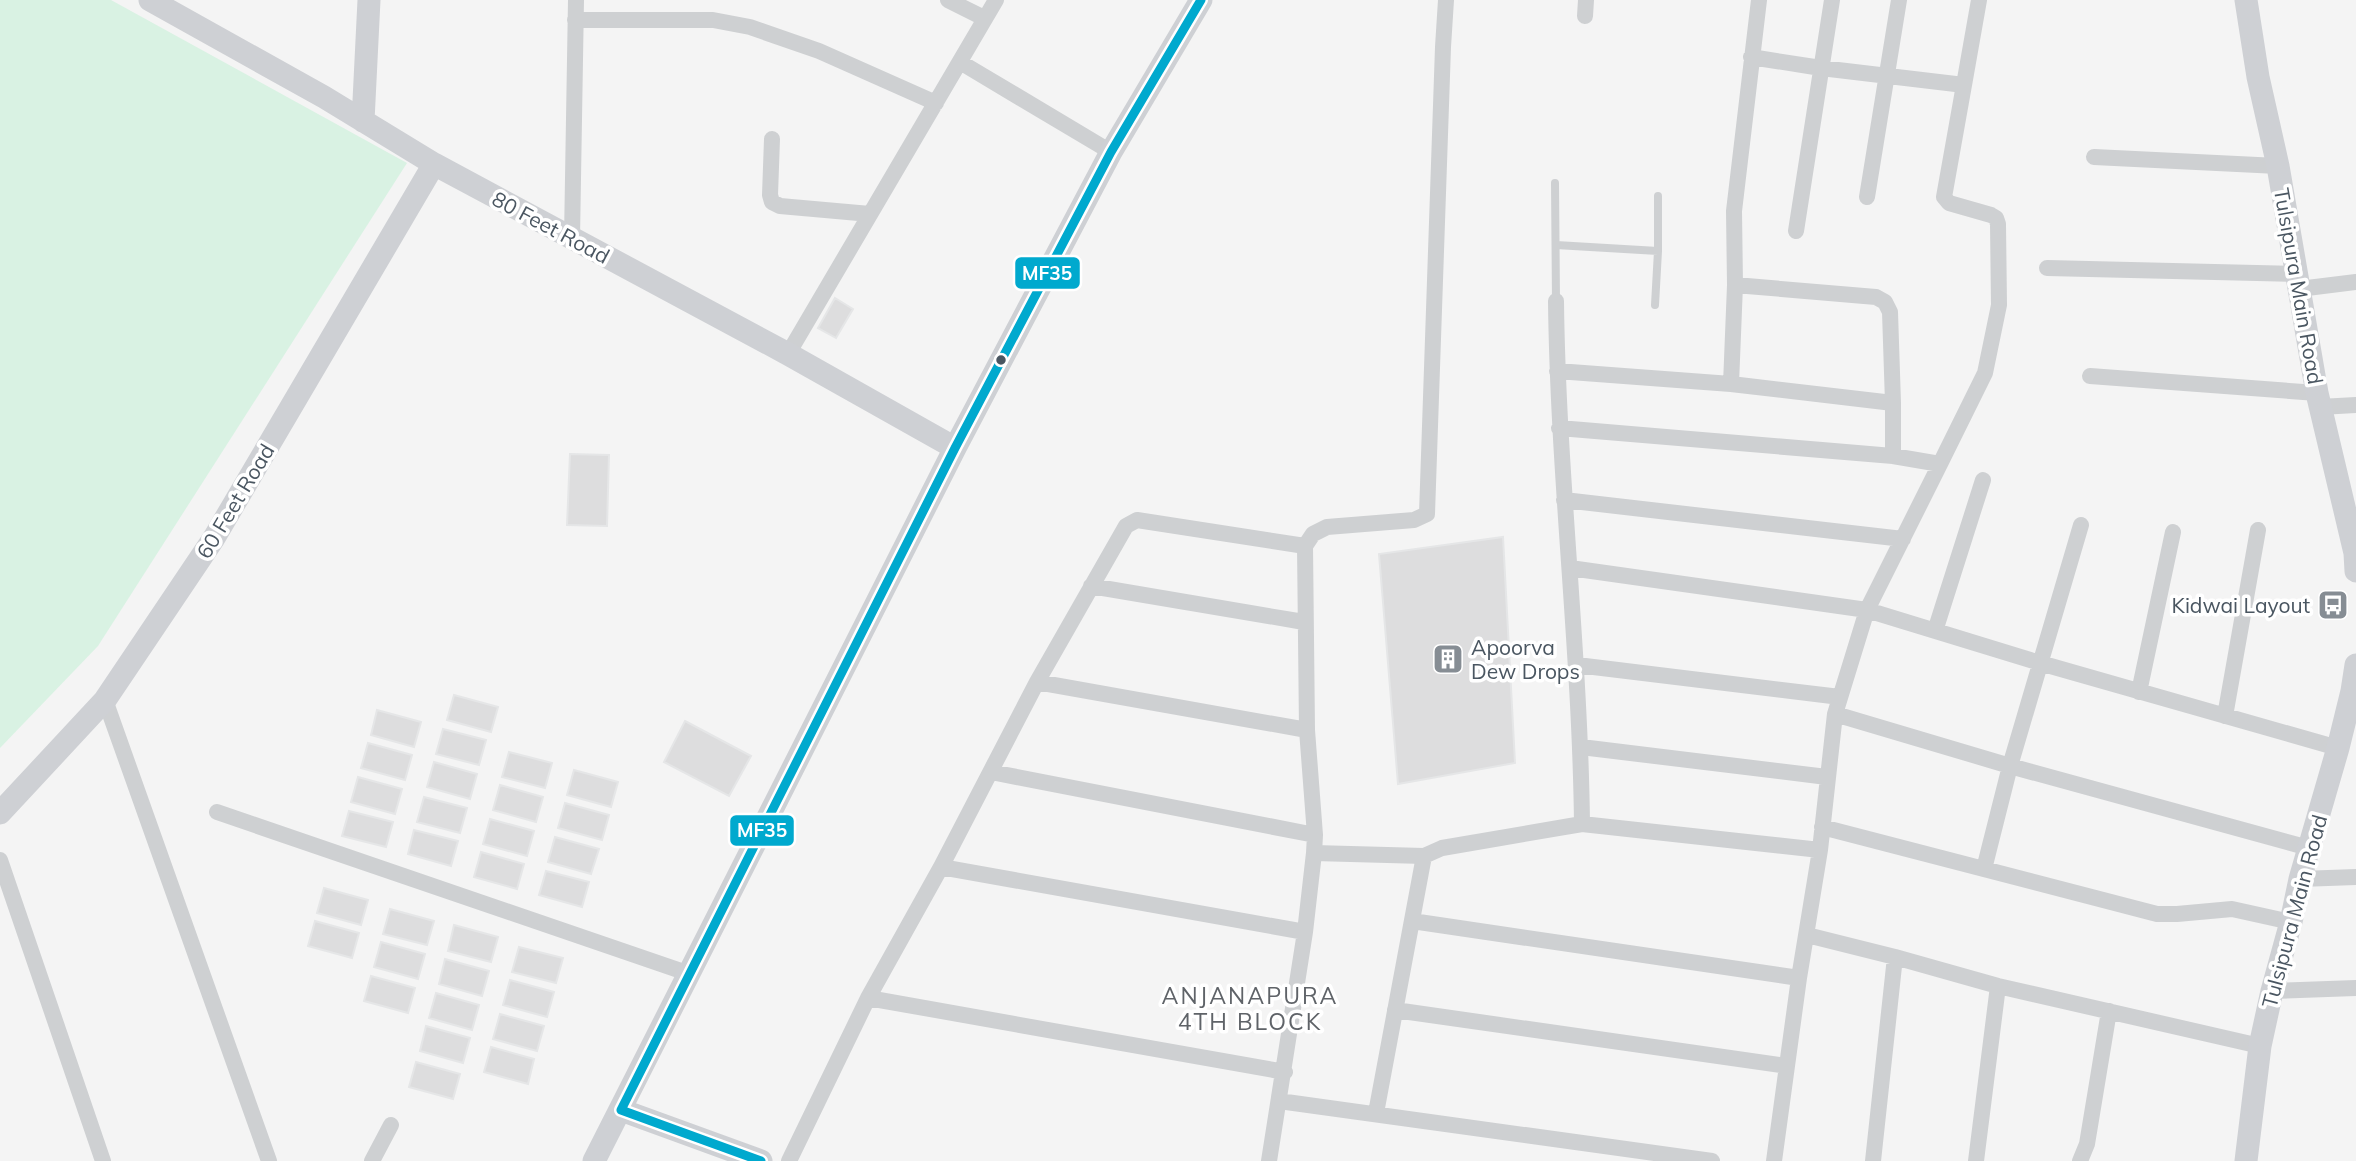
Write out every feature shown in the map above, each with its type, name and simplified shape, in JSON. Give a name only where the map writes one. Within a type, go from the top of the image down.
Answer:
[{"type":"street","name":"80 Feet Road","points":[[150,0],[434,164],[788,354],[954,449]]},
{"type":"street","points":[[363,121],[369,0]]},
{"type":"street","points":[[572,239],[576,0]]},
{"type":"street","points":[[948,0],[984,19]]},
{"type":"street","points":[[788,354],[996,0]]},
{"type":"street","points":[[594,1161],[954,449],[1111,152],[1201,0]]},
{"type":"street","points":[[1269,1161],[1305,932],[1314,853],[1307,730],[1305,546],[1313,534],[1327,527],[1414,520],[1427,514],[1446,0]]},
{"type":"street","points":[[1731,384],[1735,285],[1734,211],[1759,0]]},
{"type":"street","points":[[1796,231],[1832,0]]},
{"type":"street","points":[[1867,197],[1899,0]]},
{"type":"street","points":[[1774,1161],[1820,850],[1835,714],[1867,610],[1985,373],[1999,305],[1996,218],[1949,203],[1944,197],[1979,0]]},
{"type":"street","name":"Tulsipura Main Road","points":[[2246,0],[2318,400],[2356,559]]},
{"type":"street","points":[[575,20],[713,20],[750,26],[819,51],[936,103]]},
{"type":"street","points":[[1751,57],[1964,85]]},
{"type":"street","points":[[960,62],[1111,152]]},
{"type":"street","points":[[772,139],[772,202],[780,206],[870,214]]},
{"type":"street","points":[[2094,157],[2278,166]]},
{"type":"street","name":"60 Feet Road","points":[[0,813],[105,700],[214,538],[434,164]]},
{"type":"street","points":[[2046,268],[2356,282]]},
{"type":"street","points":[[1735,285],[1876,297],[1885,302],[1891,312],[1893,456]]},
{"type":"street","points":[[1556,301],[1559,428],[1577,665],[1582,824]]},
{"type":"street","points":[[1557,371],[1731,384],[1893,403]]},
{"type":"street","points":[[2090,376],[2356,405]]},
{"type":"street","points":[[1559,428],[1893,456],[1940,464]]},
{"type":"street","points":[[1935,631],[1983,481]]},
{"type":"street","points":[[1564,500],[1903,540]]},
{"type":"street","points":[[789,1161],[868,998],[941,867],[1037,682],[1126,526],[1137,520],[1305,546]]},
{"type":"street","points":[[1984,869],[2010,766],[2081,525]]},
{"type":"street","points":[[2225,716],[2258,530]]},
{"type":"street","points":[[2139,692],[2173,532]]},
{"type":"street","points":[[1570,568],[1867,610],[2139,692],[2339,748]]},
{"type":"street","points":[[1091,586],[1304,622]]},
{"type":"street","points":[[1577,665],[1840,697]]},
{"type":"street","name":"Tulsipura Main Road","points":[[2246,1161],[2260,1046],[2272,991],[2300,880],[2339,748],[2356,665]]},
{"type":"street","points":[[1037,682],[1307,730]]},
{"type":"street","points":[[105,700],[269,1161]]},
{"type":"street","points":[[1835,714],[2010,766],[2309,848]]},
{"type":"street","points":[[1581,747],[1826,777]]},
{"type":"street","points":[[991,772],[1315,835]]},
{"type":"street","points":[[217,812],[690,974]]},
{"type":"street","points":[[1314,853],[1424,856],[1442,848],[1582,824],[1820,850]]},
{"type":"street","points":[[1822,827],[2157,914],[2177,915],[2232,909],[2291,922]]},
{"type":"street","points":[[1376,1113],[1424,856]]},
{"type":"street","points":[[0,860],[103,1161]]},
{"type":"street","points":[[941,867],[1305,932]]},
{"type":"street","points":[[2300,880],[2356,877]]},
{"type":"street","points":[[1412,921],[1799,978]]},
{"type":"street","points":[[1807,935],[1998,986],[2260,1046]]},
{"type":"street","points":[[1873,1161],[1895,957]]},
{"type":"street","points":[[1976,1161],[1998,986]]},
{"type":"street","points":[[2272,991],[2356,988]]},
{"type":"street","points":[[868,998],[1284,1072]]},
{"type":"street","points":[[1395,1010],[1787,1066]]},
{"type":"street","points":[[2080,1161],[2087,1144],[2109,1012]]},
{"type":"street","points":[[1279,1101],[1712,1161]]},
{"type":"street","points":[[621,1111],[761,1161]]},
{"type":"street","points":[[372,1161],[391,1125]]},
{"type":"lane","points":[[1555,183],[1556,301]]},
{"type":"lane","points":[[1654,305],[1658,196]]},
{"type":"lane","points":[[1556,245],[1658,251]]},
{"type":"green space","points":[[0,0],[111,0],[407,163],[98,646],[0,748]]},
{"type":"building","points":[[835,298],[853,309],[836,338],[818,328]]},
{"type":"building","points":[[570,454],[609,455],[607,526],[567,525]]},
{"type":"building","name":"Apoorva Dew Drops","points":[[1503,537],[1515,763],[1398,784],[1379,554]]},
{"type":"building","points":[[454,695],[498,707],[491,732],[447,720]]},
{"type":"building","points":[[377,710],[421,722],[414,747],[371,735]]},
{"type":"building","points":[[685,721],[751,756],[729,796],[664,762]]},
{"type":"building","points":[[443,729],[486,740],[479,765],[436,754]]},
{"type":"building","points":[[368,743],[412,755],[405,780],[361,768]]},
{"type":"building","points":[[509,752],[552,763],[545,788],[502,777]]},
{"type":"building","points":[[434,762],[477,774],[470,799],[427,787]]},
{"type":"building","points":[[574,770],[618,782],[611,807],[567,795]]},
{"type":"building","points":[[358,777],[402,789],[395,814],[351,802]]},
{"type":"building","points":[[500,785],[543,797],[536,822],[493,810]]},
{"type":"building","points":[[424,797],[467,808],[460,833],[417,822]]},
{"type":"building","points":[[565,803],[609,815],[602,840],[558,828]]},
{"type":"building","points":[[349,811],[393,822],[386,847],[342,836]]},
{"type":"building","points":[[490,819],[534,831],[527,856],[483,844]]},
{"type":"building","points":[[414,830],[458,841],[451,866],[408,854]]},
{"type":"building","points":[[555,837],[599,849],[591,874],[548,862]]},
{"type":"building","points":[[481,852],[524,864],[517,889],[474,877]]},
{"type":"building","points":[[546,871],[589,882],[582,907],[539,895]]},
{"type":"building","points":[[324,888],[368,900],[361,925],[317,913]]},
{"type":"building","points":[[390,909],[434,921],[427,945],[383,934]]},
{"type":"building","points":[[315,921],[359,933],[352,958],[308,946]]},
{"type":"building","points":[[454,925],[498,937],[491,962],[448,951]]},
{"type":"building","points":[[381,942],[425,954],[418,979],[374,967]]},
{"type":"building","points":[[519,947],[563,958],[556,983],[512,972]]},
{"type":"building","points":[[445,959],[489,971],[482,996],[439,984]]},
{"type":"building","points":[[371,976],[415,988],[408,1013],[364,1001]]},
{"type":"building","points":[[510,980],[554,992],[547,1017],[503,1005]]},
{"type":"building","points":[[436,993],[479,1005],[472,1030],[429,1018]]},
{"type":"building","points":[[500,1014],[544,1026],[537,1051],[493,1039]]},
{"type":"building","points":[[426,1026],[470,1038],[463,1063],[420,1051]]},
{"type":"building","points":[[491,1047],[534,1059],[528,1084],[484,1072]]},
{"type":"building","points":[[416,1062],[460,1074],[453,1099],[409,1087]]},
{"type":"transit line","name":"MF35","points":[[621,1110],[955,448],[1111,152],[1201,0]]},
{"type":"transit line","name":"MF35","points":[[621,1110],[761,1161]]},
{"type":"place","name":"Kidwai Layout","points":[[2333,605]]},
{"type":"place","name":"Apoorva Dew Drops","points":[[1448,659]]},
{"type":"district","name":"ANJANAPURA 4TH BLOCK","points":[[1250,1008]]}]
